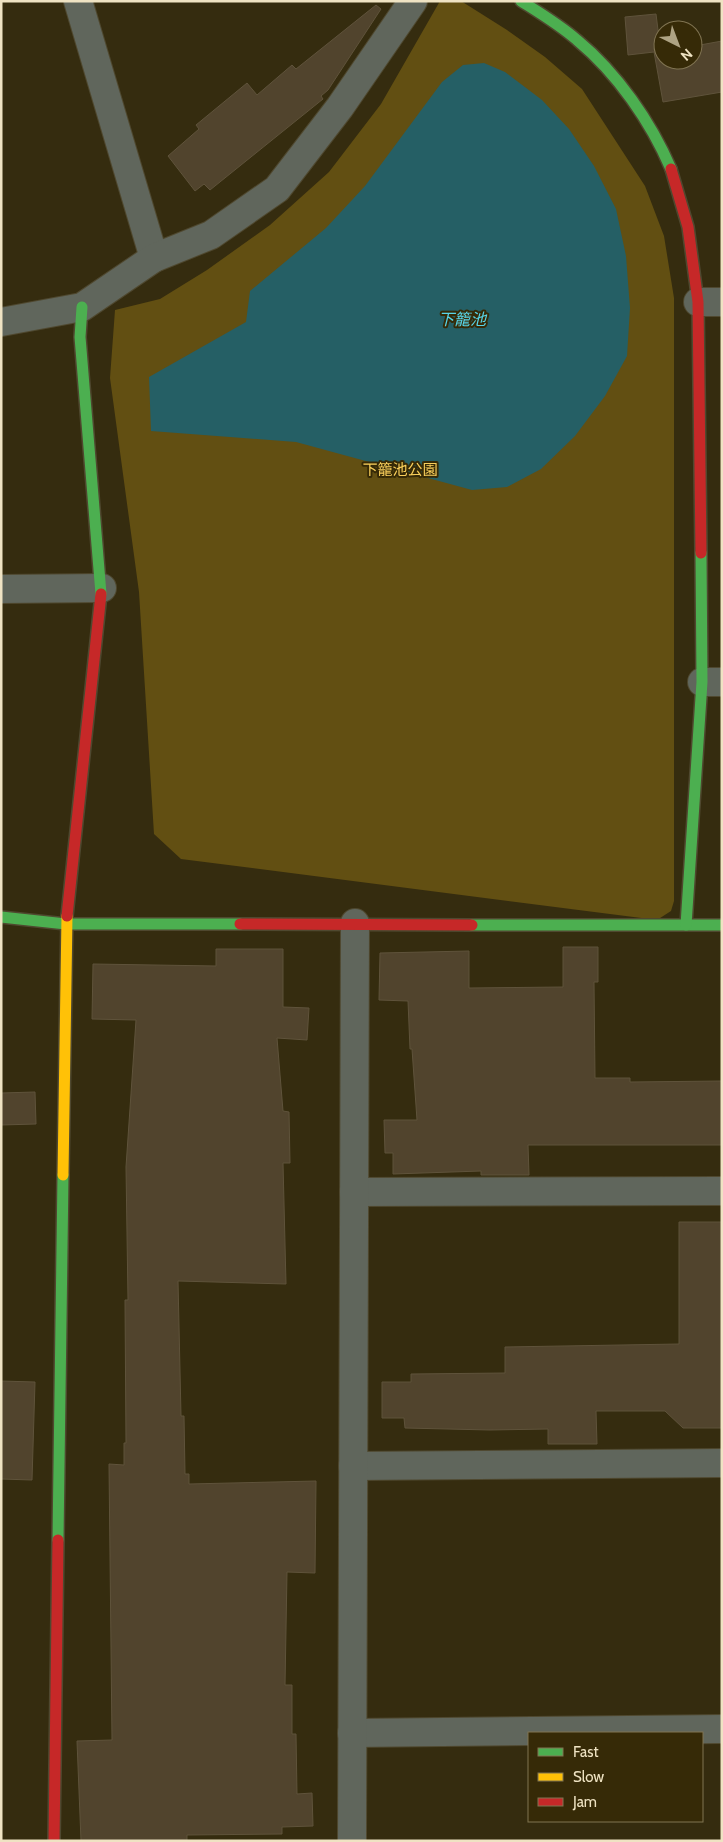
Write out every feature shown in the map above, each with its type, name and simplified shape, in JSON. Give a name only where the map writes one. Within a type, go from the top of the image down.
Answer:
[{"type":"street","points":[[78,1],[154,258]]},
{"type":"street","points":[[1,322],[82,307],[154,258],[211,235],[277,189],[340,107],[413,1]]},
{"type":"street","points":[[521,1],[585,47],[633,104],[664,154],[680,196],[694,254],[710,302],[712,682],[686,925]]},
{"type":"street","points":[[54,1841],[66,924],[102,588],[80,337],[82,307]]},
{"type":"street","points":[[1,589],[102,588]]},
{"type":"street","points":[[1,917],[66,924],[722,925]]},
{"type":"street","points":[[352,1841],[355,923]]},
{"type":"street","points":[[354,1192],[722,1192]]},
{"type":"street","points":[[353,1466],[722,1463]]},
{"type":"street","points":[[352,1733],[722,1730]]},
{"type":"green space","name":"下籠池公園","points":[[440,1],[461,1],[545,57],[582,89],[645,186],[664,236],[674,298],[674,901],[671,911],[657,920],[181,859],[154,834],[139,592],[110,378],[115,310],[160,299],[207,270],[270,225],[329,172],[381,104]]},
{"type":"water","name":"下籠池","points":[[484,63],[505,72],[542,100],[569,129],[594,166],[616,209],[626,256],[630,308],[627,356],[605,396],[575,436],[541,469],[507,487],[472,490],[296,442],[151,431],[149,377],[246,322],[250,291],[326,228],[365,186],[442,82],[463,65]]},
{"type":"building","points":[[376,5],[381,9],[328,90],[321,96],[323,99],[210,190],[204,184],[195,191],[168,156],[199,129],[196,125],[247,83],[257,95],[292,65],[296,69]]},
{"type":"building","points":[[656,14],[657,20],[653,20],[653,52],[628,55],[625,17]]},
{"type":"building","points":[[722,41],[722,92],[663,102],[657,70],[703,70],[703,44]]},
{"type":"building","points":[[563,947],[598,947],[598,982],[594,982],[595,1078],[630,1078],[630,1082],[722,1081],[722,1145],[528,1145],[529,1175],[481,1175],[481,1171],[393,1174],[393,1153],[385,1153],[384,1120],[417,1120],[412,1049],[410,1049],[408,1001],[379,1000],[380,953],[469,951],[469,988],[563,987]]},
{"type":"building","points":[[216,949],[283,949],[283,1007],[309,1008],[307,1040],[277,1038],[283,1111],[289,1112],[290,1163],[283,1163],[286,1284],[178,1281],[181,1416],[184,1416],[185,1474],[189,1474],[189,1484],[316,1481],[315,1573],[287,1572],[285,1685],[292,1685],[292,1734],[296,1734],[297,1794],[312,1793],[313,1826],[282,1827],[282,1834],[187,1835],[187,1841],[81,1841],[77,1741],[112,1740],[109,1464],[124,1465],[124,1443],[126,1443],[125,1300],[128,1300],[126,1167],[136,1020],[92,1019],[93,964],[216,966]]},
{"type":"building","points":[[35,1092],[36,1124],[1,1125],[1,1093]]},
{"type":"building","points":[[679,1222],[722,1222],[722,1428],[683,1428],[665,1411],[596,1411],[597,1444],[548,1444],[548,1429],[405,1428],[404,1418],[382,1418],[382,1382],[411,1382],[411,1374],[505,1373],[505,1347],[679,1344]]},
{"type":"building","points":[[1,1381],[35,1382],[32,1480],[1,1479]]},
{"type":"traffic: fast","points":[[521,1],[550,19],[592,53],[606,67],[643,116],[671,169]]},
{"type":"traffic: fast","points":[[82,307],[80,337],[101,594]]},
{"type":"traffic: fast","points":[[686,925],[702,682],[701,553]]},
{"type":"traffic: fast","points":[[1,917],[66,924],[240,924]]},
{"type":"traffic: fast","points":[[472,925],[722,925]]},
{"type":"traffic: fast","points":[[58,1540],[63,1175]]},
{"type":"traffic: slow","points":[[63,1175],[67,916]]},
{"type":"traffic: jam","points":[[671,169],[688,227],[698,302],[701,553]]},
{"type":"traffic: jam","points":[[67,916],[101,594]]},
{"type":"traffic: jam","points":[[240,924],[472,925]]},
{"type":"traffic: jam","points":[[54,1841],[58,1540]]}]
